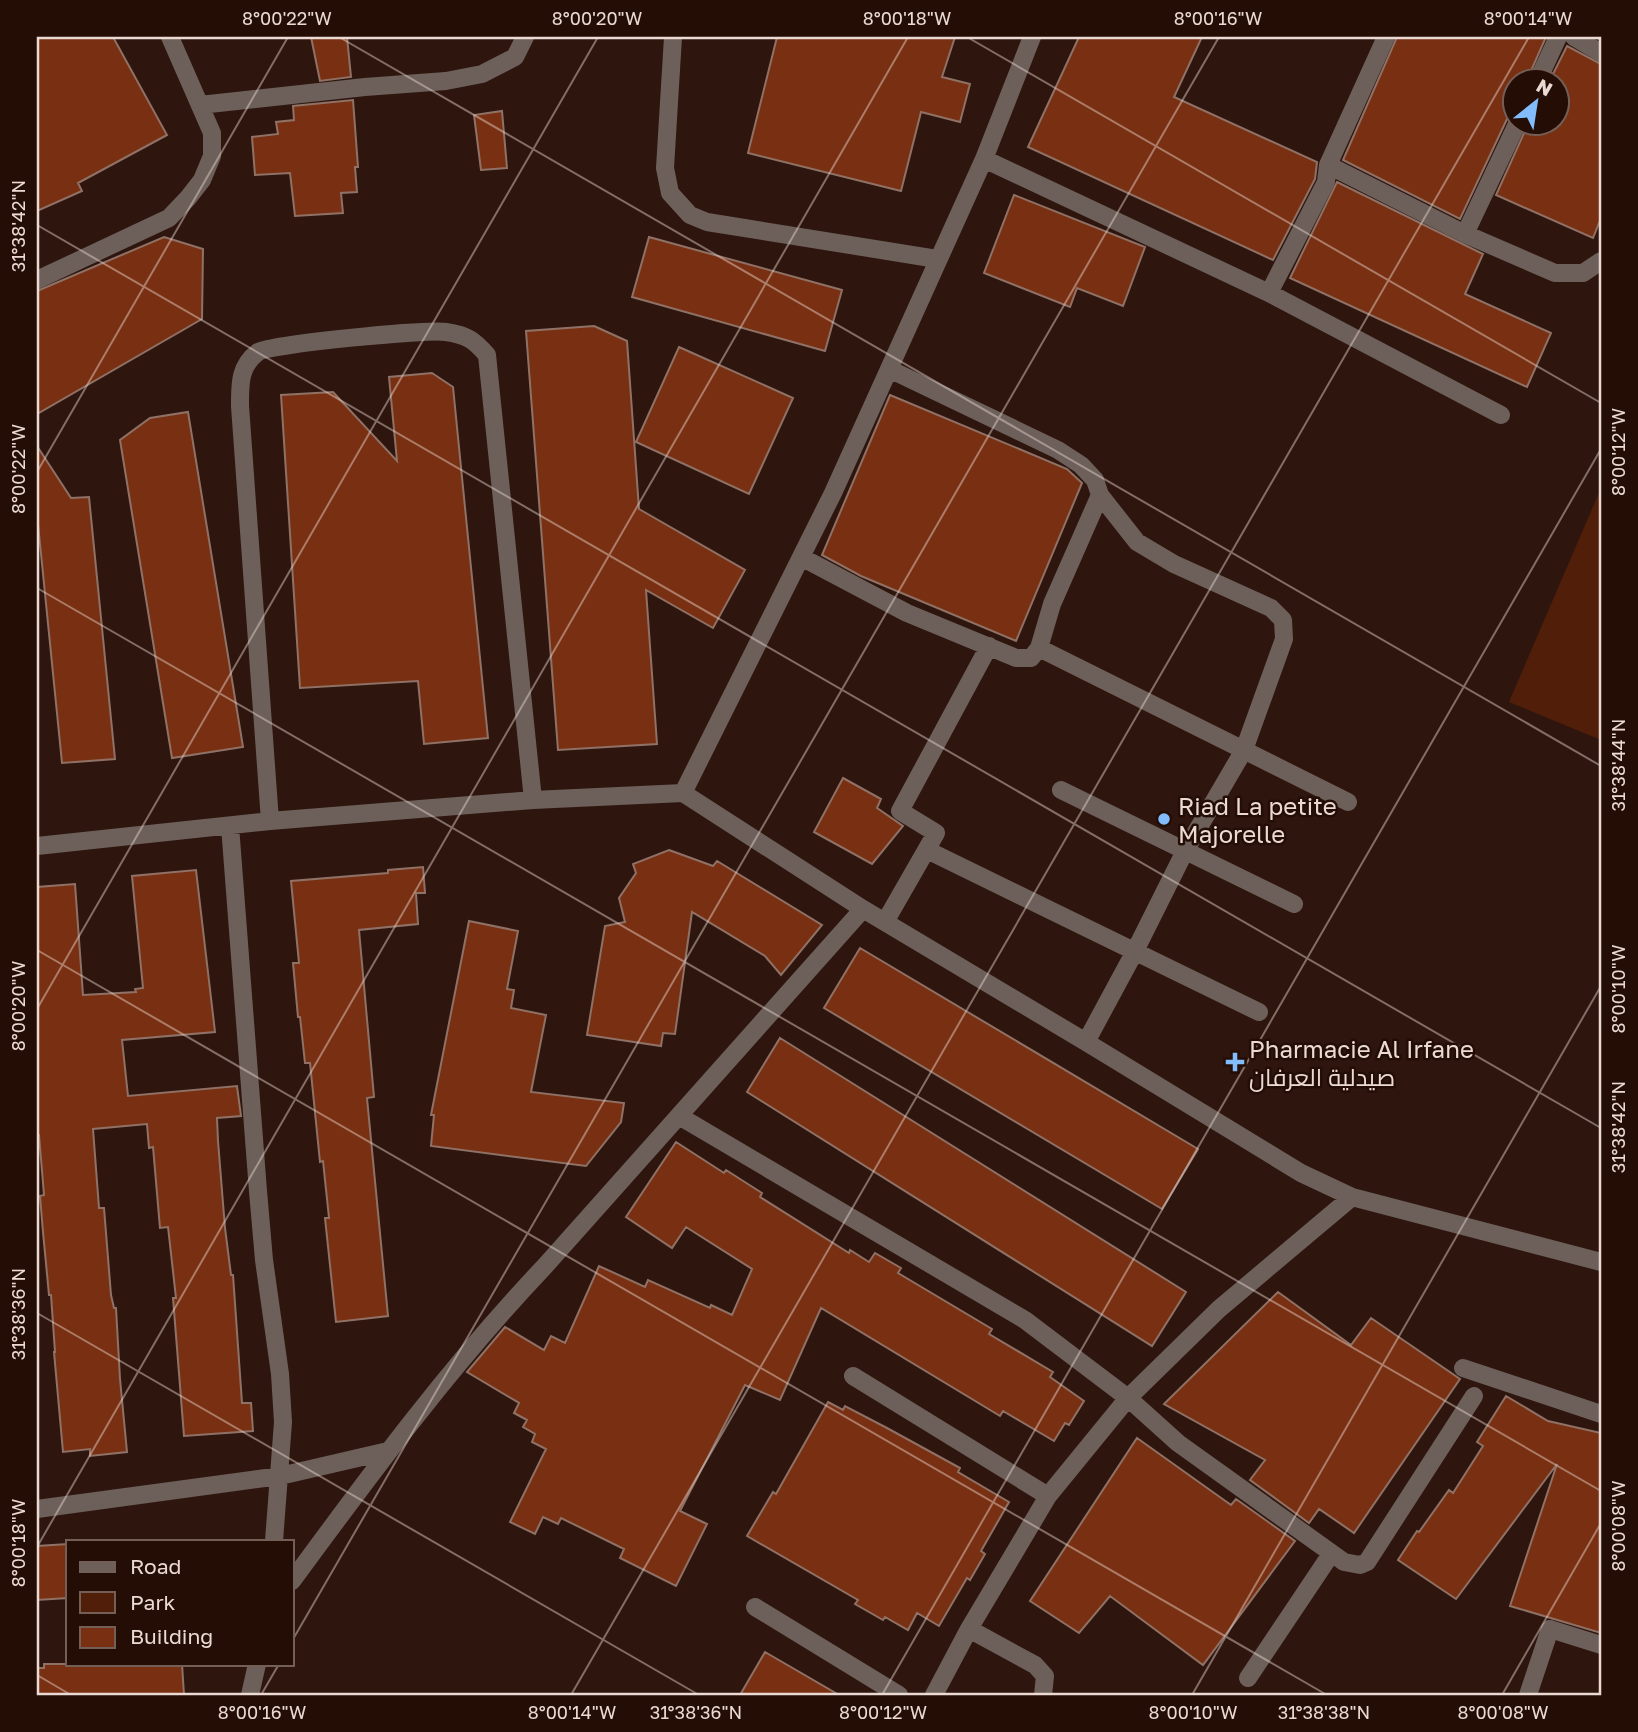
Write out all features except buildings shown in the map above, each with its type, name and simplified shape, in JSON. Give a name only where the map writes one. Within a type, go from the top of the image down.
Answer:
[{"type":"street","points":[[37,280],[169,218],[202,180],[212,156],[212,133],[170,37]]},
{"type":"street","points":[[200,105],[446,81],[482,74],[515,57],[525,37]]},
{"type":"street","points":[[673,37],[665,168],[670,193],[690,215],[706,222],[937,259]]},
{"type":"street","points":[[683,793],[801,557],[889,369],[984,159],[1032,37]]},
{"type":"street","points":[[1269,293],[1326,182],[1328,165],[1387,37]]},
{"type":"street","points":[[1545,66],[1558,37]]},
{"type":"street","points":[[1574,37],[1601,53]]},
{"type":"street","points":[[1465,234],[1511,136]]},
{"type":"street","points":[[984,159],[1269,293],[1501,415]]},
{"type":"street","points":[[1328,165],[1465,234],[1555,273],[1583,274],[1601,261]]},
{"type":"street","points":[[270,821],[240,374],[259,352],[285,344],[444,332],[474,339],[486,355],[533,800]]},
{"type":"street","points":[[889,369],[1058,450],[1089,472],[1100,495],[1137,542],[1174,564],[1271,608],[1283,620],[1284,639],[1244,750],[1185,851],[1135,953],[1086,1042]]},
{"type":"street","points":[[801,557],[907,612],[1021,659],[1033,657],[1039,649],[1052,604],[1100,495]]},
{"type":"street","points":[[886,922],[936,833],[900,811],[989,646]]},
{"type":"street","points":[[1039,649],[1348,802]]},
{"type":"street","points":[[1061,790],[1294,904]]},
{"type":"street","points":[[37,846],[270,821],[533,800],[683,793],[863,909],[1301,1173],[1352,1197],[1601,1262]]},
{"type":"street","points":[[230,826],[264,1260],[280,1374],[283,1422],[274,1540]]},
{"type":"street","points":[[927,850],[1259,1012]]},
{"type":"street","points":[[294,1578],[388,1451],[496,1318],[863,909]]},
{"type":"street","points":[[679,1116],[1025,1320],[1128,1398],[1178,1443],[1331,1554],[1352,1564],[1367,1562],[1474,1396]]},
{"type":"street","points":[[934,1695],[969,1629],[1048,1496],[1128,1398],[1219,1308],[1352,1197]]},
{"type":"street","points":[[1463,1368],[1601,1414]]},
{"type":"street","points":[[853,1376],[1048,1496]]},
{"type":"street","points":[[37,1509],[280,1476],[388,1451]]},
{"type":"street","points":[[1248,1678],[1331,1554]]},
{"type":"street","points":[[755,1606],[899,1695]]},
{"type":"street","points":[[969,1629],[1035,1665],[1045,1676],[1044,1695]]},
{"type":"street","points":[[1528,1695],[1550,1629],[1601,1645]]},
{"type":"street","points":[[250,1695],[257,1666]]},
{"type":"green space","points":[[1601,488],[1601,740],[1509,702]]},
{"type":"place","name":"Riad La petite Majorelle","points":[[1164,819]]},
{"type":"place","name":"Pharmacie Al Irfane صيدلية العرفان","points":[[1235,1062]]}]
